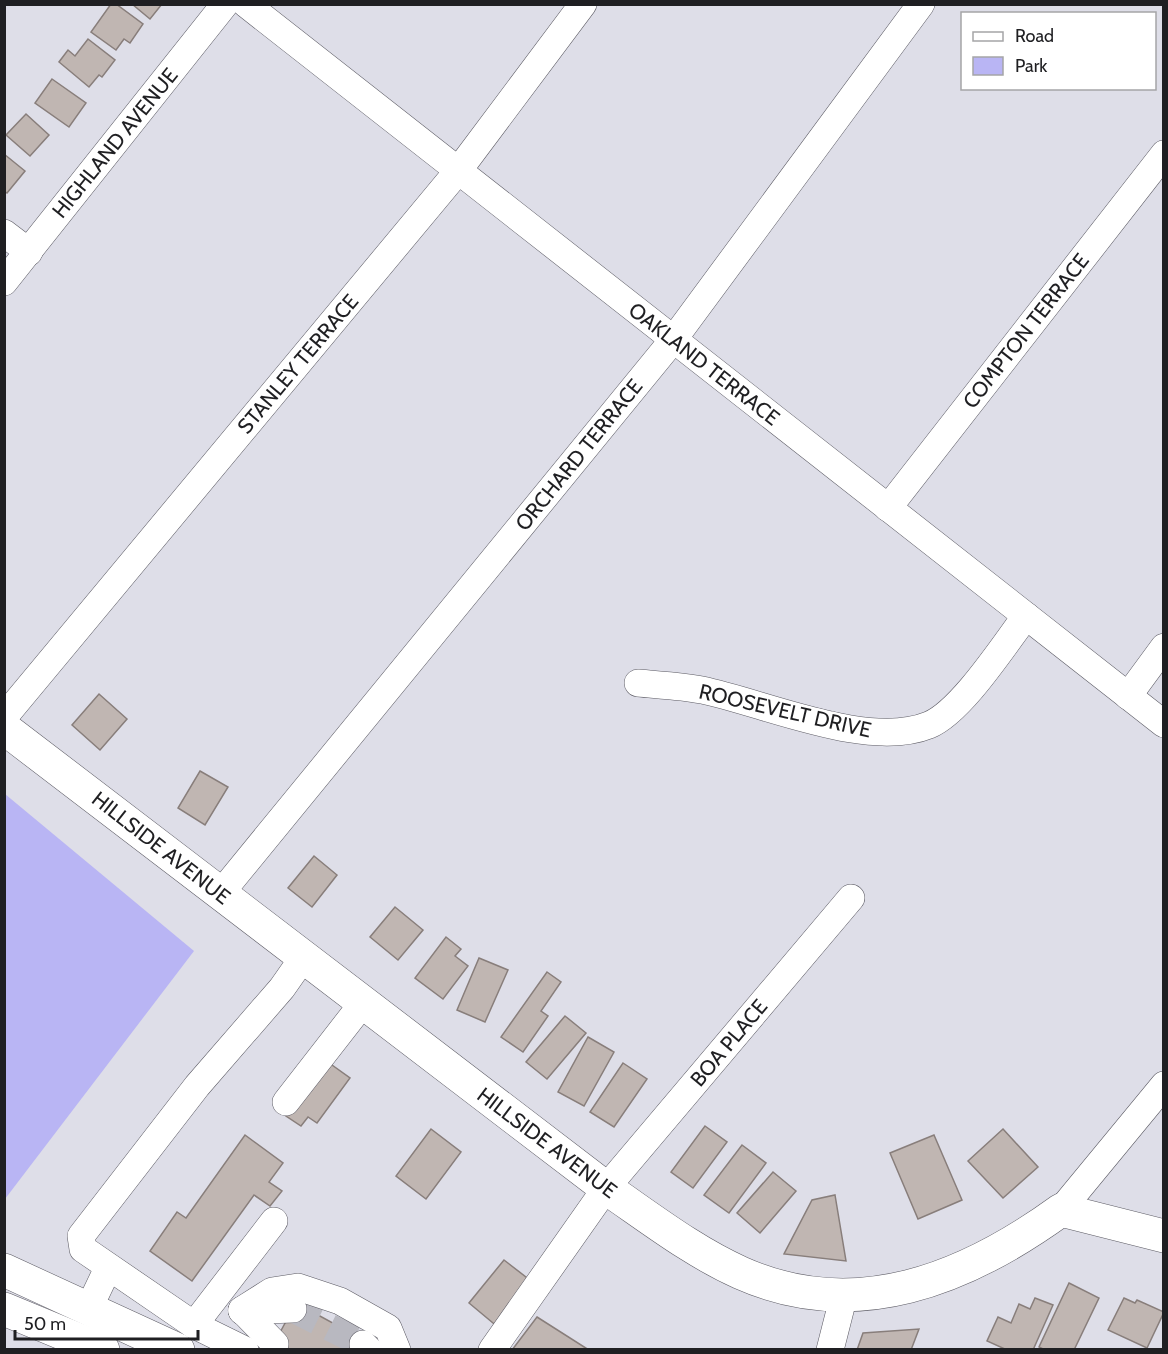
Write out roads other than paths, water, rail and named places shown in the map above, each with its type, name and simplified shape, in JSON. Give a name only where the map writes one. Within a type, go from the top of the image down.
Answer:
[{"type":"main road","name":"HILLSIDE AVENUE","points":[[4,728],[606,1188],[698,1250],[741,1273],[781,1287],[844,1295],[892,1291],[949,1275],[985,1258],[1061,1210]]},
{"type":"main road","points":[[1061,1210],[1164,1236]]},
{"type":"main road","points":[[4,1270],[89,1308],[186,1337]]},
{"type":"main road","points":[[4,1309],[103,1350]]},
{"type":"street","name":"HIGHLAND AVENUE","points":[[4,282],[225,4]]},
{"type":"street","name":"OAKLAND TERRACE","points":[[246,4],[1164,724]]},
{"type":"street","name":"STANLEY TERRACE","points":[[4,717],[458,171],[583,4]]},
{"type":"street","name":"ORCHARD TERRACE","points":[[220,894],[673,340],[921,4]]},
{"type":"street","name":"COMPTON TERRACE","points":[[888,508],[1164,154]]},
{"type":"street","points":[[4,233],[29,252]]},
{"type":"street","name":"ROOSEVELT DRIVE","points":[[638,683],[701,690],[865,732],[900,732],[930,725],[959,702],[1026,616]]},
{"type":"street","points":[[1128,696],[1164,647]]},
{"type":"street","name":"BOA PLACE","points":[[492,1350],[606,1188],[851,898]]},
{"type":"street","points":[[303,958],[282,988],[197,1086],[81,1236],[83,1250],[108,1268],[186,1337],[229,1346],[242,1310],[272,1291],[298,1287],[340,1301],[388,1328],[397,1350]]},
{"type":"street","points":[[286,1102],[363,1003]]},
{"type":"street","points":[[1061,1210],[1164,1085]]},
{"type":"street","points":[[186,1337],[274,1221]]},
{"type":"street","points":[[89,1308],[108,1268]]},
{"type":"street","points":[[830,1350],[844,1295]]},
{"type":"street","points":[[242,1310],[284,1326],[242,1310]]},
{"type":"tunnel","points":[[293,1309],[363,1344]]}]
